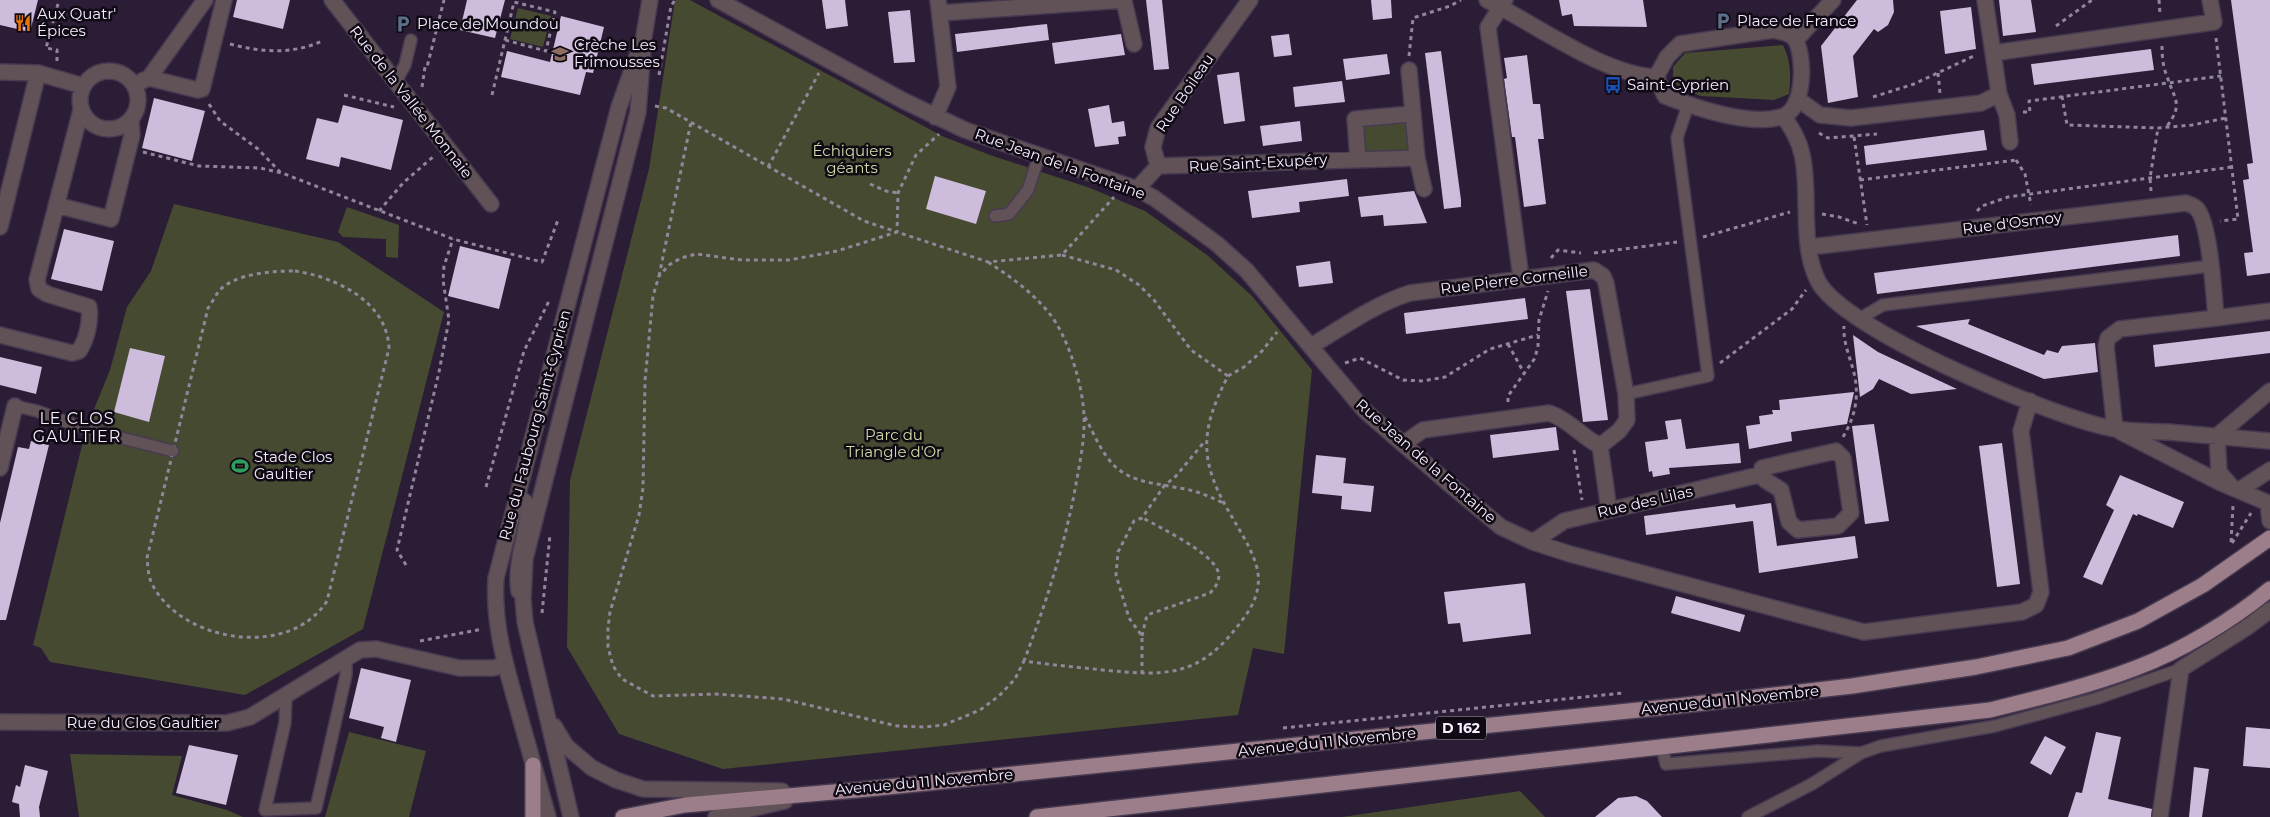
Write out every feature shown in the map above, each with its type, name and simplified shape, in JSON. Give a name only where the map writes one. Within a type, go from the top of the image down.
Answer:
[{"type":"main road","name":"Avenue du 11 Novembre","points":[[624,817],[685,805],[868,789],[1677,706],[1852,686],[1976,667],[2068,648],[2138,620],[2203,585],[2270,538]]},
{"type":"main road","points":[[1037,817],[1990,710],[2065,692],[2137,668],[2201,636],[2270,589]]},
{"type":"main road","points":[[533,765],[533,817]]},
{"type":"street","points":[[134,85],[149,78],[205,0]]},
{"type":"street","points":[[149,78],[198,90],[202,89],[224,0]]},
{"type":"street","name":"Rue de la Vallée Monnaie","points":[[332,0],[491,204]]},
{"type":"street","name":"Rue du Faubourg Saint-Cyprien","points":[[571,817],[556,763],[549,719],[527,636],[523,599],[525,559],[638,112],[644,36],[650,0]]},
{"type":"street","name":"Rue Jean de la Fontaine","points":[[718,0],[827,60],[950,124],[1131,187],[1154,198],[1217,244],[1261,286],[1365,411],[1501,527],[1534,542],[1628,570],[1864,632],[2022,612],[2036,605],[2041,592],[2021,431],[2030,401]]},
{"type":"street","points":[[935,117],[948,87],[939,6],[1124,0],[1134,44]]},
{"type":"street","name":"Rue Boileau","points":[[1158,166],[1153,147],[1158,128],[1250,0]]},
{"type":"street","points":[[1487,0],[1503,4],[1610,68],[1642,76],[1656,77]]},
{"type":"street","points":[[1796,40],[1833,0]]},
{"type":"street","points":[[1985,0],[1999,94],[2007,115],[2010,142]]},
{"type":"street","points":[[1992,46],[2162,30],[2214,22],[2210,0]]},
{"type":"street","points":[[1503,4],[1488,27],[1521,278]]},
{"type":"street","points":[[1773,30],[1788,33],[1796,40],[1802,81],[1799,100],[1784,117],[1763,120],[1739,117],[1688,105],[1665,96],[1656,77],[1667,57],[1680,44],[1707,34],[1773,30]]},
{"type":"street","name":"Rue du Faubourg Saint-Cyprien","points":[[548,817],[505,666],[497,626],[496,578],[619,107],[644,36]]},
{"type":"street","points":[[1408,70],[1416,158],[1424,189]]},
{"type":"street","points":[[0,72],[56,77],[83,86]]},
{"type":"street","points":[[0,335],[72,353],[79,351],[83,344],[90,316],[89,307],[47,294],[39,289],[37,280],[56,205],[81,110],[80,94],[83,86],[98,73],[118,72],[134,85],[138,103],[132,119],[132,135],[111,219],[56,205]]},
{"type":"street","points":[[0,227],[38,74]]},
{"type":"street","points":[[1799,100],[1820,115],[1851,118],[1982,103],[1999,94]]},
{"type":"street","points":[[81,110],[92,124],[108,130],[117,129],[132,119]]},
{"type":"street","points":[[1358,159],[1355,119],[1411,114]]},
{"type":"street","points":[[1784,117],[1795,134],[1802,155],[1806,226],[1817,279],[1823,288],[1853,315],[1875,330],[1926,356],[2065,416],[2116,429],[2270,441]]},
{"type":"street","name":"Rue Saint-Exupéry","points":[[1158,166],[1416,158]]},
{"type":"street","points":[[1131,187],[1158,166]]},
{"type":"street","name":"Rue d'Osmoy","points":[[1810,247],[2186,203],[2197,209],[2203,223]]},
{"type":"street","points":[[2203,223],[2211,266],[2216,318]]},
{"type":"street","name":"Rue Pierre Corneille","points":[[1311,346],[1396,297],[1410,293],[1594,270],[1603,276],[1606,283],[1626,394],[1627,420],[1619,431],[1600,446]]},
{"type":"street","points":[[2116,429],[2106,346],[2113,332],[2120,329],[2270,312]]},
{"type":"street","points":[[2217,436],[2270,391]]},
{"type":"street","points":[[0,468],[15,406]]},
{"type":"street","points":[[1403,444],[1423,430],[1549,413],[1560,416],[1576,430],[1600,446],[1609,510]]},
{"type":"street","points":[[2116,429],[2266,502],[2270,521]]},
{"type":"street","points":[[2217,436],[2219,472],[2230,486]]},
{"type":"street","points":[[1763,474],[1765,480],[1781,490],[1789,522],[1793,527],[1798,530],[1838,526],[1851,513],[1843,458],[1836,451]]},
{"type":"street","name":"Rue des Lilas","points":[[1534,542],[1564,520],[1763,474],[1762,468],[1836,451]]},
{"type":"street","points":[[2230,486],[2270,470]]},
{"type":"street","points":[[2160,817],[2180,669],[2246,628],[2270,610]]},
{"type":"street","name":"Rue du Clos Gaultier","points":[[0,722],[227,723],[250,717],[286,697],[360,650],[369,649],[459,668],[505,666]]},
{"type":"street","points":[[549,719],[566,746],[592,768],[616,780],[643,789],[826,792]]},
{"type":"street","points":[[716,817],[826,792]]},
{"type":"lane","points":[[396,81],[405,65],[411,40]]},
{"type":"lane","points":[[1626,394],[1708,376],[1677,138],[1688,105]]},
{"type":"lane","points":[[995,216],[1009,214],[1028,190],[1039,156]]},
{"type":"lane","points":[[1853,315],[1883,305],[2211,266]]},
{"type":"lane","points":[[15,406],[43,412],[86,429],[173,451]]},
{"type":"lane","points":[[517,493],[527,501],[527,516],[517,565],[517,591],[523,599]]},
{"type":"lane","points":[[286,697],[285,723],[265,810],[316,808],[346,675],[346,658]]},
{"type":"lane","points":[[1748,817],[1812,784],[1861,753],[1881,746],[1995,726],[2098,698],[2180,669]]},
{"type":"lane","points":[[1662,748],[1666,764],[1818,751],[1861,753]]},
{"type":"path","points":[[56,77],[57,50],[46,48],[58,0]]},
{"type":"path","points":[[1408,70],[1409,40],[1413,18],[1450,6],[1461,0]]},
{"type":"path","points":[[2050,32],[2092,0]]},
{"type":"path","points":[[2159,0],[2162,54],[2169,83],[2178,103],[2176,115],[2167,127]]},
{"type":"path","points":[[492,95],[505,40],[514,2],[555,12],[546,50],[505,40]]},
{"type":"path","points":[[2203,223],[2238,219],[2214,22]]},
{"type":"path","points":[[214,40],[259,51],[300,49],[322,41]]},
{"type":"path","points":[[1868,99],[1914,84],[1980,53],[1980,40],[1992,46]]},
{"type":"path","points":[[768,166],[827,60]]},
{"type":"path","points":[[2007,115],[2030,112],[2029,101],[2221,76]]},
{"type":"path","points":[[202,89],[220,121],[258,149],[282,174]]},
{"type":"path","points":[[2062,96],[2067,125],[2158,128],[2192,125],[2226,118]]},
{"type":"path","points":[[654,106],[666,108],[864,221],[988,262],[1017,281],[1050,314],[1070,354],[1084,415],[1108,458],[1120,471],[1139,482],[1203,494],[1223,503]]},
{"type":"path","points":[[691,122],[659,276],[653,296],[645,381],[643,488],[639,515],[610,612],[608,628],[608,647],[613,666],[622,679],[653,696],[715,694],[783,699],[897,726],[924,727],[950,723],[980,710],[999,696],[1014,679],[1024,661],[1048,595],[1068,528],[1079,469],[1084,415]]},
{"type":"path","points":[[897,232],[898,193],[916,155],[950,124]]},
{"type":"path","points":[[2152,207],[2150,178],[2158,128]]},
{"type":"path","points":[[1854,137],[1868,228]]},
{"type":"path","points":[[2010,142],[2016,160],[2025,174],[2033,221]]},
{"type":"path","points":[[379,210],[403,183],[446,146]]},
{"type":"path","points":[[129,149],[199,166],[260,168],[282,174],[454,238],[542,262],[558,220]]},
{"type":"path","points":[[1860,180],[2016,160]]},
{"type":"path","points":[[870,184],[886,191],[898,193]]},
{"type":"path","points":[[1062,255],[1108,206],[1131,187]]},
{"type":"path","points":[[659,276],[669,265],[681,258],[696,254],[742,260],[789,260],[837,251],[897,232]]},
{"type":"path","points":[[406,565],[397,550],[441,363],[449,320],[443,280],[444,266],[454,238]]},
{"type":"path","points":[[988,262],[1062,255],[1116,270],[1139,285],[1154,300],[1191,350],[1228,376]]},
{"type":"path","points":[[295,271],[316,274],[339,282],[360,297],[384,324],[389,338],[387,358],[327,601],[311,620],[290,632],[264,637],[234,637],[211,632],[189,620],[168,604],[152,585],[148,573],[147,558],[173,451],[208,308],[220,290],[243,278],[268,272],[295,271]]},
{"type":"path","points":[[1708,376],[1730,354],[1792,309],[1817,279]]},
{"type":"path","points":[[1836,451],[1854,417],[1858,403],[1854,371],[1846,348],[1844,329],[1853,315]]},
{"type":"path","points":[[1024,661],[1142,674],[1172,672],[1201,661],[1232,634],[1255,599],[1258,581],[1253,553],[1223,503],[1211,478],[1205,440],[1214,405],[1228,376],[1244,367],[1262,351],[1273,335],[1290,322]]},
{"type":"path","points":[[1331,371],[1349,360],[1360,358],[1403,380],[1424,381],[1445,376],[1490,349],[1538,335]]},
{"type":"path","points":[[1508,344],[1524,373]]},
{"type":"path","points":[[1576,430],[1572,435],[1584,516]]},
{"type":"path","points":[[1142,518],[1164,486],[1176,476],[1205,440]]},
{"type":"path","points":[[2230,486],[2234,513],[2231,546],[2239,529],[2266,502]]},
{"type":"path","points":[[1142,636],[1129,618],[1120,594],[1115,560],[1134,520],[1142,518],[1177,536],[1208,560],[1217,569],[1219,578],[1216,587],[1210,594],[1147,615],[1142,636],[1142,674]]},
{"type":"path","points":[[415,642],[488,628]]},
{"type":"path","points":[[1281,728],[1624,693]]},
{"type":"green space","name":"Parc du Triangle d'Or","points":[[675,0],[690,0],[942,136],[990,155],[1090,188],[1145,211],[1207,255],[1252,296],[1312,370],[1284,654],[1253,648],[1238,715],[723,769],[619,734],[567,647],[570,480],[649,169]]},
{"type":"green space","points":[[518,8],[551,16],[543,47],[510,39]]},
{"type":"green space","points":[[1783,45],[1790,69],[1789,94],[1774,100],[1701,96],[1681,89],[1673,80],[1673,67],[1685,53]]},
{"type":"green space","points":[[1409,119],[1410,152],[1361,155],[1360,122]]},
{"type":"green space","name":"Stade Clos Gaultier","points":[[174,204],[338,242],[444,312],[363,629],[245,695],[50,662],[41,648],[33,645],[86,429],[110,370],[127,307],[151,271]]},
{"type":"green space","points":[[347,207],[399,225],[398,258],[386,257],[386,239],[343,237],[338,232]]},
{"type":"green space","points":[[349,732],[426,751],[409,817],[325,817]]},
{"type":"green space","points":[[70,754],[182,756],[172,795],[227,810],[243,817],[79,817]]},
{"type":"green space","points":[[1520,791],[1545,817],[1342,817]]},
{"type":"building","points":[[0,0],[38,0],[30,32],[0,25]]},
{"type":"building","points":[[237,0],[290,0],[283,29],[233,17]]},
{"type":"building","points":[[467,0],[505,0],[495,38],[460,30]]},
{"type":"building","points":[[822,0],[845,0],[848,26],[826,29]]},
{"type":"building","points":[[1146,0],[1162,0],[1169,69],[1154,70]]},
{"type":"building","points":[[1371,0],[1391,0],[1392,18],[1373,20]]},
{"type":"building","points":[[1559,0],[1643,0],[1647,27],[1574,26],[1572,14],[1562,16]]},
{"type":"building","points":[[1857,0],[1893,0],[1894,12],[1888,25],[1878,32],[1874,29],[1853,56],[1858,97],[1828,103],[1821,46]]},
{"type":"building","points":[[1999,0],[2031,0],[2036,32],[2003,36]]},
{"type":"building","points":[[2231,0],[2270,0],[2270,273],[2247,276],[2244,253],[2253,252],[2243,180],[2249,179],[2247,164],[2253,163]]},
{"type":"building","points":[[1971,7],[1976,49],[1945,54],[1940,11]]},
{"type":"building","points":[[910,10],[915,62],[894,63],[888,12]]},
{"type":"building","points":[[561,16],[604,27],[593,73],[586,72],[580,95],[501,77],[507,51],[550,62]]},
{"type":"building","points":[[1047,24],[1049,40],[957,52],[955,34]]},
{"type":"building","points":[[1121,34],[1125,55],[1055,64],[1052,43]]},
{"type":"building","points":[[1289,34],[1292,55],[1274,57],[1271,36]]},
{"type":"building","points":[[2151,49],[2154,70],[2034,85],[2031,64]]},
{"type":"building","points":[[1441,51],[1461,200],[1461,207],[1444,209],[1425,53]]},
{"type":"building","points":[[1387,54],[1390,74],[1346,80],[1343,59]]},
{"type":"building","points":[[1527,55],[1533,104],[1540,104],[1544,139],[1538,139],[1546,204],[1524,207],[1515,137],[1512,137],[1504,79],[1507,78],[1504,58]]},
{"type":"building","points":[[1239,72],[1245,121],[1224,124],[1217,75]]},
{"type":"building","points":[[1342,81],[1345,102],[1295,107],[1293,87]]},
{"type":"building","points":[[154,98],[205,111],[192,161],[142,148]]},
{"type":"building","points":[[343,105],[403,120],[391,170],[341,157],[339,167],[306,159],[317,118],[338,123]]},
{"type":"building","points":[[1109,105],[1112,123],[1124,121],[1126,136],[1118,137],[1119,144],[1095,147],[1088,109]]},
{"type":"building","points":[[1300,121],[1302,141],[1263,146],[1260,126]]},
{"type":"building","points":[[1984,130],[1987,150],[1866,165],[1864,146]]},
{"type":"building","points":[[935,176],[986,191],[976,224],[926,209]]},
{"type":"building","points":[[1347,179],[1349,196],[1299,202],[1300,212],[1252,218],[1248,191]]},
{"type":"building","points":[[1414,191],[1427,223],[1384,226],[1383,215],[1361,217],[1358,197]]},
{"type":"building","points":[[64,229],[114,241],[102,291],[51,279]]},
{"type":"building","points":[[2178,235],[2180,256],[1877,294],[1874,273]]},
{"type":"building","points":[[460,246],[511,259],[499,309],[448,296]]},
{"type":"building","points":[[1330,261],[1333,283],[1299,287],[1296,266]]},
{"type":"building","points":[[1590,289],[1608,420],[1583,422],[1566,291]]},
{"type":"building","points":[[1525,298],[1528,319],[1406,334],[1404,313]]},
{"type":"building","points":[[1970,319],[1968,324],[2044,355],[2047,350],[2058,353],[2062,346],[2095,343],[2098,372],[2044,379],[1916,326]]},
{"type":"building","points":[[2270,331],[2270,353],[2155,367],[2153,345]]},
{"type":"building","points":[[1853,335],[1878,352],[1957,389],[1911,394],[1879,379],[1873,389],[1860,397]]},
{"type":"building","points":[[130,348],[165,356],[149,422],[114,412]]},
{"type":"building","points":[[0,357],[42,367],[36,394],[0,385]]},
{"type":"building","points":[[1854,392],[1847,424],[1791,432],[1792,441],[1749,449],[1746,426],[1760,424],[1759,416],[1773,414],[1772,410],[1780,410],[1779,400]]},
{"type":"building","points":[[1681,419],[1686,449],[1739,443],[1741,463],[1669,468],[1670,474],[1653,477],[1652,471],[1649,472],[1645,442],[1668,439],[1665,421]]},
{"type":"building","points":[[1874,424],[1889,521],[1865,524],[1852,426]]},
{"type":"building","points":[[1556,427],[1559,450],[1493,458],[1490,435]]},
{"type":"building","points":[[31,441],[49,445],[6,620],[0,620],[0,523],[18,447],[29,449]]},
{"type":"building","points":[[2002,443],[2020,584],[1997,587],[1979,446]]},
{"type":"building","points":[[1316,455],[1346,458],[1342,496],[1312,493]]},
{"type":"building","points":[[2120,475],[2184,502],[2173,528],[2138,514],[2137,516],[2133,514],[2102,585],[2083,577],[2114,510],[2106,505]]},
{"type":"building","points":[[1343,483],[1374,486],[1371,512],[1341,509]]},
{"type":"building","points":[[1771,503],[1777,546],[1855,536],[1858,558],[1759,573],[1753,521],[1646,535],[1644,516],[1735,504],[1736,508]]},
{"type":"building","points":[[1525,583],[1531,634],[1463,642],[1460,623],[1448,624],[1444,592]]},
{"type":"building","points":[[1676,596],[1745,615],[1740,632],[1671,613]]},
{"type":"building","points":[[361,668],[411,680],[396,742],[381,738],[384,727],[349,718]]},
{"type":"building","points":[[2246,727],[2270,729],[2270,768],[2243,766]]},
{"type":"building","points":[[2096,732],[2121,737],[2108,799],[2152,809],[2151,817],[2068,817],[2076,792],[2082,793]]},
{"type":"building","points":[[2045,736],[2066,747],[2051,775],[2030,763]]},
{"type":"building","points":[[189,745],[238,755],[226,805],[176,793]]},
{"type":"building","points":[[25,765],[48,771],[39,807],[40,817],[20,817],[19,804],[12,802],[16,785],[20,787]]},
{"type":"building","points":[[2194,767],[2209,769],[2202,817],[2189,817]]},
{"type":"building","points":[[1636,796],[1647,801],[1662,817],[1595,817],[1618,798]]},
{"type":"place","name":"Place de France","points":[[1723,21]]},
{"type":"place","name":"Aux Quatr' Épices","points":[[23,23]]},
{"type":"place","name":"Place de Moundou","points":[[403,24]]},
{"type":"place","name":"Crèche Les Frimousses","points":[[560,54]]},
{"type":"place","name":"Saint-Cyprien","points":[[1613,85]]},
{"type":"place","name":"Stade Clos Gaultier","points":[[240,466]]},
{"type":"district","name":"LE CLOS GAULTIER","points":[[77,427]]},
{"type":"park label","name":"Échiquiers géants","points":[[852,160]]}]
